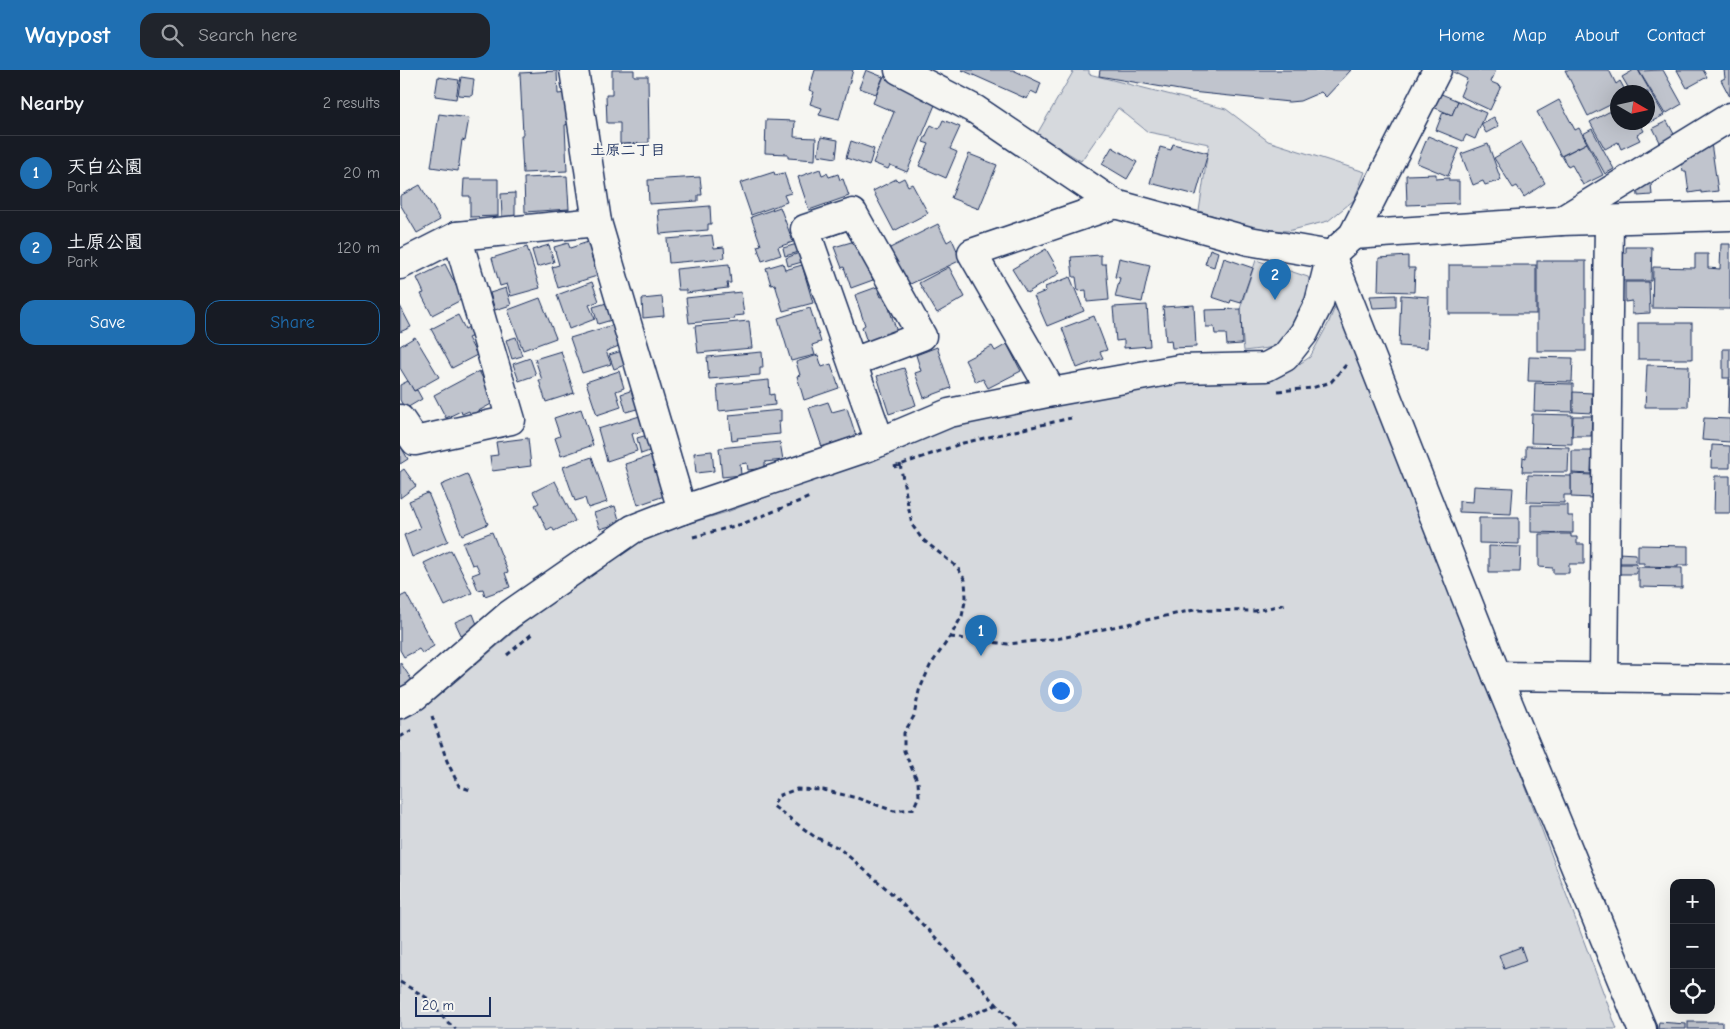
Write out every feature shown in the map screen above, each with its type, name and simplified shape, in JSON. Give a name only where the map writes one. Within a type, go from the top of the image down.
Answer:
[{"type":"street","points":[[574,70],[597,222],[682,510]]},
{"type":"street","points":[[899,70],[976,110],[1115,204],[1249,241],[1331,255]]},
{"type":"street","points":[[407,700],[509,615],[634,529],[682,510],[887,439],[949,413],[1179,369],[1266,367],[1285,357],[1304,334],[1319,303],[1331,255],[1353,235],[1437,70]]},
{"type":"street","points":[[1560,221],[1730,117]]},
{"type":"street","points":[[1052,392],[972,253],[1115,204]]},
{"type":"street","points":[[853,362],[922,336],[853,213],[805,229],[853,362],[887,439]]},
{"type":"street","points":[[1353,235],[1560,221],[1730,216]]},
{"type":"street","points":[[1604,677],[1609,220]]},
{"type":"street","points":[[400,265],[457,236],[597,222]]},
{"type":"street","points":[[400,419],[415,441],[511,420],[457,236]]},
{"type":"street","points":[[1331,255],[1497,676],[1642,1029]]},
{"type":"street","points":[[1497,676],[1730,679]]},
{"type":"path","points":[[1275,391],[1285,392],[1312,388],[1331,382],[1348,362],[1364,335]]},
{"type":"path","points":[[892,468],[963,443],[1076,417]]},
{"type":"path","points":[[887,439],[900,465],[912,526],[922,539],[956,567],[965,580],[966,597],[962,616],[950,638],[930,666],[919,691],[914,716],[904,733],[904,751],[918,782],[919,796],[913,809],[894,811],[857,798],[823,790],[797,789],[778,796],[773,806],[815,837],[839,848],[888,890],[939,941],[1019,1029]]},
{"type":"path","points":[[686,539],[742,524],[813,496]]},
{"type":"path","points":[[950,638],[1008,644],[1061,638],[1194,610],[1255,611],[1286,604]]},
{"type":"path","points":[[504,657],[541,628]]},
{"type":"path","points":[[407,700],[433,717],[459,786],[470,790]]},
{"type":"path","points":[[424,722],[440,711]]},
{"type":"path","points":[[400,737],[416,727]]},
{"type":"path","points":[[400,982],[429,999],[456,1029]]},
{"type":"path","points":[[934,1029],[996,1005]]},
{"type":"shaded area","points":[[1070,70],[1089,70],[1089,74],[1226,109],[1268,141],[1365,172],[1354,200],[1328,221],[1288,231],[1257,229],[1199,211],[1209,144],[1148,132],[1118,108],[1081,161],[1037,134],[1073,72]]},
{"type":"shaded area","points":[[1256,260],[1308,277],[1313,291],[1296,323],[1276,347],[1244,351],[1240,309]]},
{"type":"shaded area","points":[[1340,295],[1617,1029],[400,1029],[400,720],[435,699],[537,612],[648,536],[727,512],[946,428],[1169,383],[1223,378],[1281,376],[1310,357],[1328,324]]},
{"type":"building","points":[[612,70],[634,70],[634,76],[648,76],[649,143],[620,144],[620,123],[607,123],[606,95],[612,95]]},
{"type":"building","points":[[815,70],[853,70],[839,120],[819,115],[822,108],[810,104],[814,92],[809,90]]},
{"type":"building","points":[[866,70],[883,77],[876,94],[859,88]]},
{"type":"building","points":[[962,70],[1013,70],[1041,83],[1037,94],[1031,91],[1027,99]]},
{"type":"building","points":[[1100,70],[1351,70],[1326,97],[1321,92],[1300,101],[1289,102],[1191,92],[1099,76]]},
{"type":"building","points":[[1452,70],[1496,70],[1491,82],[1501,86],[1490,110],[1460,96],[1467,79]]},
{"type":"building","points":[[1565,70],[1609,70],[1616,84],[1620,81],[1622,85],[1610,85],[1610,105],[1588,116]]},
{"type":"building","points":[[1634,70],[1638,70],[1647,85],[1627,85],[1622,77]]},
{"type":"building","points":[[1663,70],[1682,104],[1665,114],[1655,97],[1655,85],[1647,85],[1639,71]]},
{"type":"building","points":[[1677,70],[1703,70],[1707,77],[1687,88]]},
{"type":"building","points":[[1724,70],[1730,70],[1730,97],[1721,80],[1725,78]]},
{"type":"building","points":[[557,71],[558,94],[567,93],[569,124],[565,125],[567,171],[523,173],[520,73]]},
{"type":"building","points":[[884,76],[937,100],[907,172],[890,165],[888,169],[873,163],[894,112],[873,103]]},
{"type":"building","points":[[438,77],[459,80],[456,99],[435,96]]},
{"type":"building","points":[[461,77],[474,79],[472,96],[458,95]]},
{"type":"building","points":[[1439,93],[1458,101],[1452,115],[1433,107]]},
{"type":"building","points":[[1655,99],[1664,115],[1655,120]]},
{"type":"building","points":[[1559,100],[1575,130],[1579,128],[1587,143],[1561,156],[1537,112]]},
{"type":"building","points":[[1458,101],[1486,113],[1475,139],[1466,135],[1463,141],[1436,130],[1443,112],[1452,115]]},
{"type":"building","points":[[1610,111],[1610,130],[1644,131],[1637,135],[1640,140],[1621,149],[1618,142],[1605,149],[1590,122]]},
{"type":"building","points":[[439,114],[469,118],[465,141],[462,140],[458,171],[431,167]]},
{"type":"building","points":[[1494,117],[1499,126],[1486,133],[1481,124]]},
{"type":"building","points":[[766,120],[795,121],[794,137],[816,138],[815,160],[788,158],[788,154],[765,153]]},
{"type":"building","points":[[943,120],[960,127],[950,149],[957,152],[946,178],[919,166],[929,144],[923,142],[931,125],[939,129]]},
{"type":"building","points":[[1667,121],[1675,136],[1661,144],[1654,130],[1655,127]]},
{"type":"building","points":[[1592,129],[1614,169],[1605,174],[1583,134]]},
{"type":"building","points":[[1428,136],[1459,149],[1448,176],[1417,163]]},
{"type":"building","points":[[1710,136],[1718,191],[1689,193],[1686,171],[1683,171],[1680,154]]},
{"type":"building","points":[[821,137],[838,140],[836,158],[818,155]]},
{"type":"building","points":[[851,141],[874,149],[869,166],[846,158]]},
{"type":"building","points":[[1521,142],[1545,183],[1524,197],[1517,186],[1513,188],[1494,158]]},
{"type":"building","points":[[1587,143],[1603,175],[1583,185],[1572,165],[1568,167],[1562,156]]},
{"type":"building","points":[[1173,144],[1208,153],[1196,195],[1150,183],[1160,147],[1171,150]]},
{"type":"building","points":[[1488,144],[1501,180],[1485,185],[1483,181],[1473,185],[1461,154]]},
{"type":"building","points":[[1112,147],[1137,162],[1127,179],[1102,164]]},
{"type":"building","points":[[969,154],[997,165],[979,209],[951,198]]},
{"type":"building","points":[[820,169],[822,175],[827,173],[829,177],[838,174],[840,180],[843,179],[849,196],[809,210],[798,177]]},
{"type":"building","points":[[774,172],[775,175],[784,173],[791,193],[784,195],[787,202],[751,215],[740,183]]},
{"type":"building","points":[[1436,174],[1436,179],[1449,178],[1449,181],[1459,181],[1459,203],[1407,205],[1406,175]]},
{"type":"building","points":[[567,176],[569,209],[525,212],[524,178]]},
{"type":"building","points":[[700,177],[702,195],[698,195],[698,201],[649,204],[648,180]]},
{"type":"building","points":[[904,178],[908,186],[912,184],[928,213],[894,231],[873,191],[896,179],[898,181]]},
{"type":"building","points":[[464,179],[498,179],[498,216],[470,217],[470,196],[463,196]]},
{"type":"building","points":[[1651,183],[1652,195],[1638,196],[1637,184]]},
{"type":"building","points":[[420,185],[440,220],[417,233],[400,204],[400,196]]},
{"type":"building","points":[[515,193],[515,216],[502,217],[501,194]]},
{"type":"building","points":[[710,206],[711,224],[708,224],[708,230],[660,234],[658,210]]},
{"type":"building","points":[[780,207],[793,242],[778,247],[781,255],[762,261],[757,246],[761,245],[751,217]]},
{"type":"building","points":[[938,224],[947,242],[952,239],[961,260],[904,287],[886,250]]},
{"type":"building","points":[[843,225],[846,231],[829,237],[827,231]]},
{"type":"building","points":[[712,235],[714,248],[724,247],[725,258],[669,263],[667,239]]},
{"type":"building","points":[[855,241],[859,253],[863,252],[873,280],[851,288],[844,267],[842,268],[834,247]]},
{"type":"building","points":[[588,242],[597,276],[558,288],[552,267],[559,265],[554,247],[568,243],[570,248]]},
{"type":"building","points":[[797,244],[799,252],[785,256],[783,248]]},
{"type":"building","points":[[1721,244],[1730,244],[1730,309],[1652,308],[1653,267],[1695,268],[1695,254],[1708,254],[1708,268],[1720,269]]},
{"type":"building","points":[[549,245],[554,262],[537,267],[532,250]]},
{"type":"building","points":[[527,247],[540,288],[511,296],[507,284],[500,286],[492,258]]},
{"type":"building","points":[[1626,247],[1652,247],[1651,281],[1619,281],[1620,253],[1626,253]]},
{"type":"building","points":[[1046,249],[1060,273],[1027,293],[1012,269]]},
{"type":"building","points":[[1210,249],[1218,252],[1214,267],[1205,264]]},
{"type":"building","points":[[799,253],[802,262],[788,266],[786,258]]},
{"type":"building","points":[[1101,255],[1101,264],[1106,264],[1109,300],[1087,302],[1086,290],[1078,291],[1076,277],[1073,277],[1071,257]]},
{"type":"building","points":[[1408,256],[1408,268],[1415,268],[1414,292],[1378,291],[1379,258]]},
{"type":"building","points":[[1119,258],[1150,265],[1142,302],[1115,297],[1120,278],[1115,277]]},
{"type":"building","points":[[1224,258],[1253,268],[1241,303],[1231,300],[1230,303],[1212,297]]},
{"type":"building","points":[[1537,261],[1586,261],[1586,351],[1537,351]]},
{"type":"building","points":[[783,263],[785,270],[802,265],[813,303],[783,311],[775,284],[771,285],[766,268]]},
{"type":"building","points":[[445,264],[463,299],[432,315],[421,294],[424,293],[417,278]]},
{"type":"building","points":[[729,264],[731,283],[727,283],[728,288],[686,293],[686,290],[678,290],[676,269]]},
{"type":"building","points":[[1449,265],[1536,265],[1536,314],[1449,314]]},
{"type":"building","points":[[949,267],[965,297],[937,313],[919,283]]},
{"type":"building","points":[[1070,277],[1084,311],[1047,326],[1034,296],[1046,291],[1045,287]]},
{"type":"building","points":[[592,282],[599,301],[589,305],[595,319],[569,329],[557,295]]},
{"type":"building","points":[[1625,282],[1649,282],[1650,313],[1632,314],[1632,301],[1625,302]]},
{"type":"building","points":[[877,287],[881,297],[885,296],[897,332],[867,342],[862,327],[865,325],[855,295]]},
{"type":"building","points":[[506,288],[511,305],[495,310],[490,293]]},
{"type":"building","points":[[741,292],[744,315],[734,316],[735,319],[689,323],[686,298]]},
{"type":"building","points":[[1396,295],[1396,307],[1373,308],[1370,296]]},
{"type":"building","points":[[1401,295],[1429,297],[1427,348],[1399,346]]},
{"type":"building","points":[[662,297],[664,316],[643,318],[642,299]]},
{"type":"building","points":[[540,298],[556,338],[523,350],[508,310]]},
{"type":"building","points":[[610,302],[615,319],[598,324],[593,307]]},
{"type":"building","points":[[1147,305],[1150,346],[1124,348],[1124,340],[1116,341],[1113,307]]},
{"type":"building","points":[[1194,305],[1196,347],[1172,348],[1171,340],[1166,341],[1163,307]]},
{"type":"building","points":[[400,306],[411,327],[400,332]]},
{"type":"building","points":[[810,308],[821,342],[812,345],[815,355],[791,361],[778,318]]},
{"type":"building","points":[[1241,309],[1242,344],[1227,345],[1226,334],[1215,334],[1214,327],[1206,327],[1205,310]]},
{"type":"building","points":[[458,315],[465,329],[469,327],[473,336],[468,338],[477,355],[452,368],[431,329]]},
{"type":"building","points":[[1094,316],[1107,350],[1100,352],[1103,358],[1077,368],[1062,328]]},
{"type":"building","points":[[749,321],[752,348],[698,353],[695,326]]},
{"type":"building","points":[[1638,323],[1692,323],[1692,359],[1638,359]]},
{"type":"building","points":[[613,325],[619,346],[606,351],[611,364],[582,373],[570,338]]},
{"type":"building","points":[[415,337],[439,377],[414,391],[400,368],[400,346]]},
{"type":"building","points":[[516,337],[522,356],[512,359],[506,340]]},
{"type":"building","points":[[1007,344],[1021,371],[988,388],[983,379],[976,382],[965,360],[992,346],[995,351]]},
{"type":"building","points":[[937,347],[951,388],[924,398],[915,373],[921,371],[916,355]]},
{"type":"building","points":[[1723,349],[1730,349],[1730,378],[1723,378]]},
{"type":"building","points":[[625,350],[630,363],[614,369],[609,355]]},
{"type":"building","points":[[561,351],[574,393],[546,402],[539,380],[542,380],[535,359]]},
{"type":"building","points":[[762,352],[763,368],[760,368],[760,375],[709,379],[707,357]]},
{"type":"building","points":[[818,355],[822,367],[831,364],[839,388],[804,400],[797,376],[800,375],[796,362]]},
{"type":"building","points":[[1529,357],[1573,358],[1572,382],[1528,381]]},
{"type":"building","points":[[530,358],[536,375],[519,381],[513,364]]},
{"type":"building","points":[[1647,365],[1689,366],[1688,407],[1645,407]]},
{"type":"building","points":[[904,368],[916,405],[889,414],[877,376]]},
{"type":"building","points":[[479,371],[495,402],[471,415],[469,411],[462,414],[461,411],[446,418],[434,395]]},
{"type":"building","points":[[619,371],[624,388],[616,391],[621,407],[597,415],[586,382]]},
{"type":"building","points":[[1729,379],[1730,414],[1728,414]]},
{"type":"building","points":[[769,380],[770,395],[774,394],[775,405],[719,411],[717,385]]},
{"type":"building","points":[[408,381],[414,391],[417,390],[422,399],[405,409],[400,400],[400,385]]},
{"type":"building","points":[[1535,383],[1573,384],[1573,412],[1534,411]]},
{"type":"building","points":[[639,388],[644,407],[626,412],[621,394]]},
{"type":"building","points":[[1573,392],[1592,393],[1592,413],[1573,412]]},
{"type":"building","points":[[828,402],[832,412],[847,408],[856,436],[822,447],[809,408]]},
{"type":"building","points":[[581,409],[593,445],[561,456],[555,438],[560,436],[554,418]]},
{"type":"building","points":[[781,410],[781,421],[779,421],[780,434],[737,438],[738,440],[732,441],[729,415]]},
{"type":"building","points":[[1532,414],[1572,415],[1572,444],[1531,443]]},
{"type":"building","points":[[643,415],[647,430],[632,434],[637,451],[607,461],[598,429]]},
{"type":"building","points":[[1573,416],[1592,416],[1591,436],[1572,436]]},
{"type":"building","points":[[1704,418],[1730,419],[1730,442],[1702,440]]},
{"type":"building","points":[[651,434],[655,449],[641,454],[637,438]]},
{"type":"building","points":[[528,438],[531,466],[492,471],[490,456],[498,455],[496,442]]},
{"type":"building","points":[[780,442],[783,460],[765,462],[765,468],[748,470],[747,463],[740,464],[741,475],[722,477],[719,448]]},
{"type":"building","points":[[400,445],[408,459],[400,464]]},
{"type":"building","points":[[1712,445],[1730,446],[1730,468],[1711,468]]},
{"type":"building","points":[[1526,446],[1569,447],[1568,472],[1522,472],[1523,457],[1526,458]]},
{"type":"building","points":[[712,451],[714,471],[696,473],[694,453]]},
{"type":"building","points":[[1572,451],[1592,451],[1591,474],[1572,473]]},
{"type":"building","points":[[657,454],[670,494],[638,505],[625,464]]},
{"type":"building","points":[[592,457],[607,502],[588,508],[585,498],[575,501],[563,467]]},
{"type":"building","points":[[404,469],[416,486],[400,498],[400,472]]},
{"type":"building","points":[[467,474],[488,524],[462,535],[441,485]]},
{"type":"building","points":[[1571,474],[1592,475],[1592,498],[1571,497]]},
{"type":"building","points":[[1528,475],[1571,476],[1571,495],[1564,495],[1564,503],[1527,502]]},
{"type":"building","points":[[1715,476],[1730,476],[1730,513],[1714,513]]},
{"type":"building","points":[[555,481],[575,521],[554,531],[552,527],[547,530],[535,505],[539,503],[533,492]]},
{"type":"building","points":[[1474,486],[1513,488],[1511,514],[1459,512],[1459,501],[1473,502]]},
{"type":"building","points":[[428,493],[448,541],[412,557],[404,535],[420,528],[409,501]]},
{"type":"building","points":[[1531,505],[1568,505],[1568,516],[1573,516],[1573,533],[1531,532]]},
{"type":"building","points":[[615,506],[620,523],[600,529],[594,513]]},
{"type":"building","points":[[1479,518],[1519,518],[1519,544],[1479,543]]},
{"type":"building","points":[[492,532],[508,572],[505,573],[510,587],[485,596],[483,589],[478,590],[472,575],[480,572],[476,564],[472,565],[463,543]]},
{"type":"building","points":[[1539,534],[1571,534],[1571,537],[1577,537],[1577,544],[1584,544],[1584,564],[1569,564],[1569,573],[1553,573],[1553,568],[1539,567]]},
{"type":"building","points":[[1638,545],[1688,546],[1688,565],[1678,565],[1678,567],[1644,566],[1644,563],[1638,563]]},
{"type":"building","points":[[1489,546],[1521,547],[1520,572],[1489,572]]},
{"type":"building","points":[[451,550],[472,593],[445,606],[424,563]]},
{"type":"building","points":[[1618,553],[1636,554],[1636,563],[1617,563]]},
{"type":"building","points":[[1618,564],[1637,564],[1636,574],[1617,574]]},
{"type":"building","points":[[1638,567],[1682,568],[1682,588],[1640,587]]},
{"type":"building","points":[[406,594],[434,646],[422,653],[419,649],[404,657],[400,650],[400,597]]},
{"type":"building","points":[[473,614],[480,632],[463,639],[455,622]]},
{"type":"building","points":[[400,662],[413,682],[400,690]]},
{"type":"building","points":[[1521,947],[1526,961],[1504,969],[1499,955]]},
{"type":"building","points":[[1659,1022],[1686,1024],[1686,1029],[1658,1029]]},
{"type":"building","points":[[1688,1022],[1722,1022],[1722,1029],[1688,1029]]},
{"type":"place","name":"土原公園","points":[[1275,300]]},
{"type":"place","name":"天白公園","points":[[981,656]]},
{"type":"district","name":"土原二丁目","points":[[628,150]]}]
